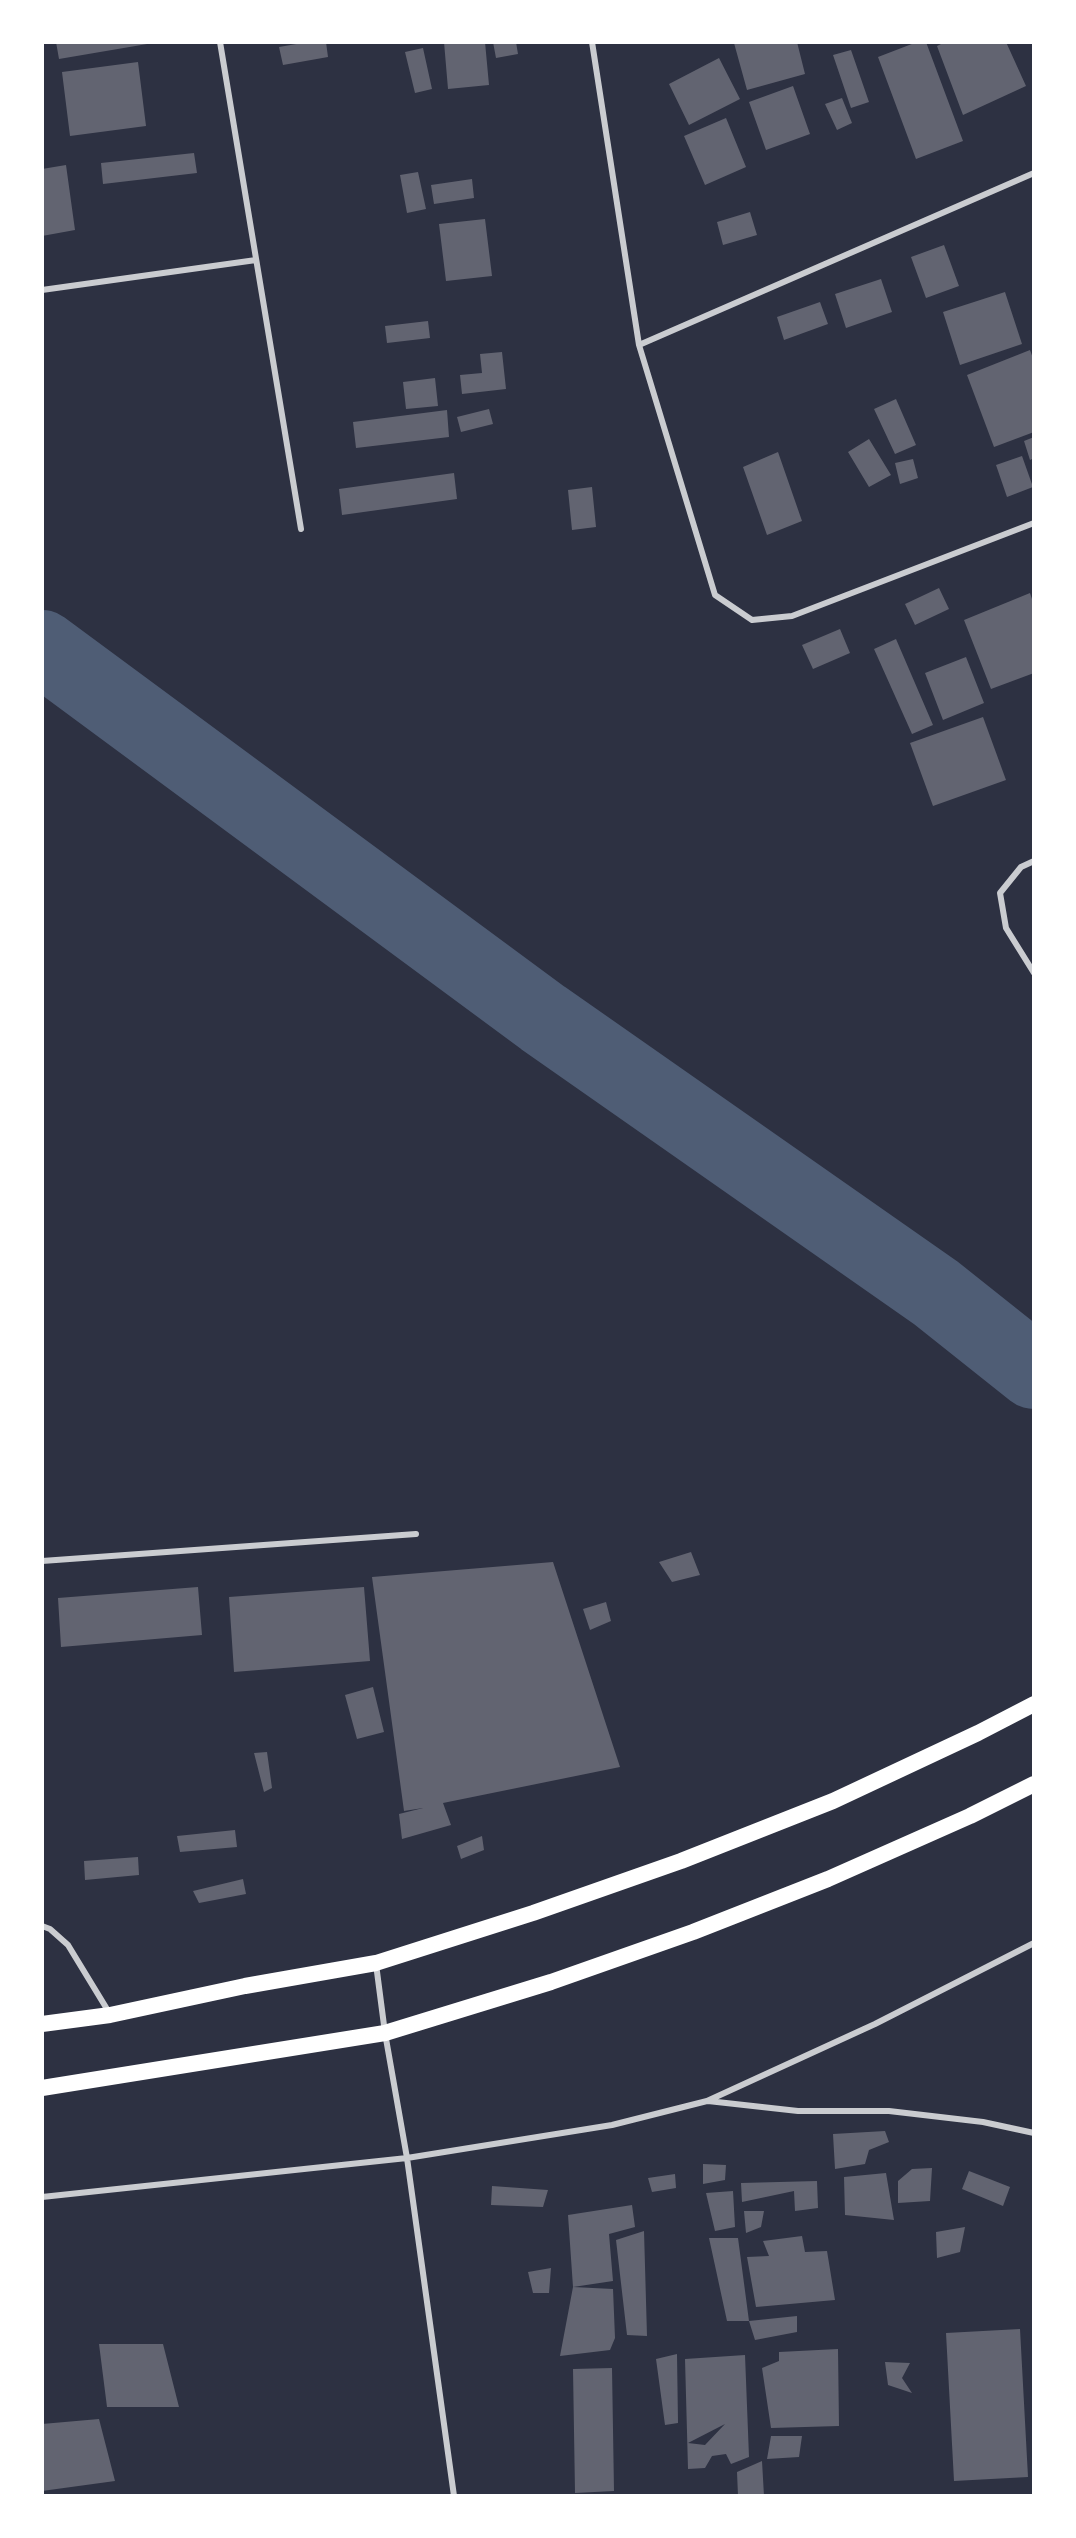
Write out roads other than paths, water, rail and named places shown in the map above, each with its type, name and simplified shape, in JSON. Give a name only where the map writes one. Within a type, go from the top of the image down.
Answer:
[{"type":"highway","points":[[42,2024],[110,2015],[245,1986],[376,1964],[533,1913],[692,1857],[833,1801],[1034,1704]]},
{"type":"highway","points":[[42,2088],[385,2033],[551,1982],[693,1932],[828,1879],[970,1816],[1034,1784]]},
{"type":"street","points":[[219,42],[301,529]]},
{"type":"street","points":[[592,42],[639,345],[715,595],[752,620],[792,616],[1034,523]]},
{"type":"street","points":[[639,345],[1034,172]]},
{"type":"street","points":[[42,290],[256,260]]},
{"type":"street","points":[[1034,861],[1021,867],[1000,893],[1006,928],[1034,973]]},
{"type":"street","points":[[42,1561],[416,1534]]},
{"type":"street","points":[[42,1926],[50,1929],[69,1945],[110,2015]]},
{"type":"street","points":[[42,2197],[407,2158],[612,2126],[707,2101],[875,2024],[1034,1943]]},
{"type":"street","points":[[376,1964],[385,2033],[407,2158],[454,2496]]},
{"type":"street","points":[[707,2101],[798,2111],[890,2111],[983,2122],[1034,2133]]},
{"type":"waterway","points":[[42,648],[543,1018],[936,1293],[1034,1371]]}]
